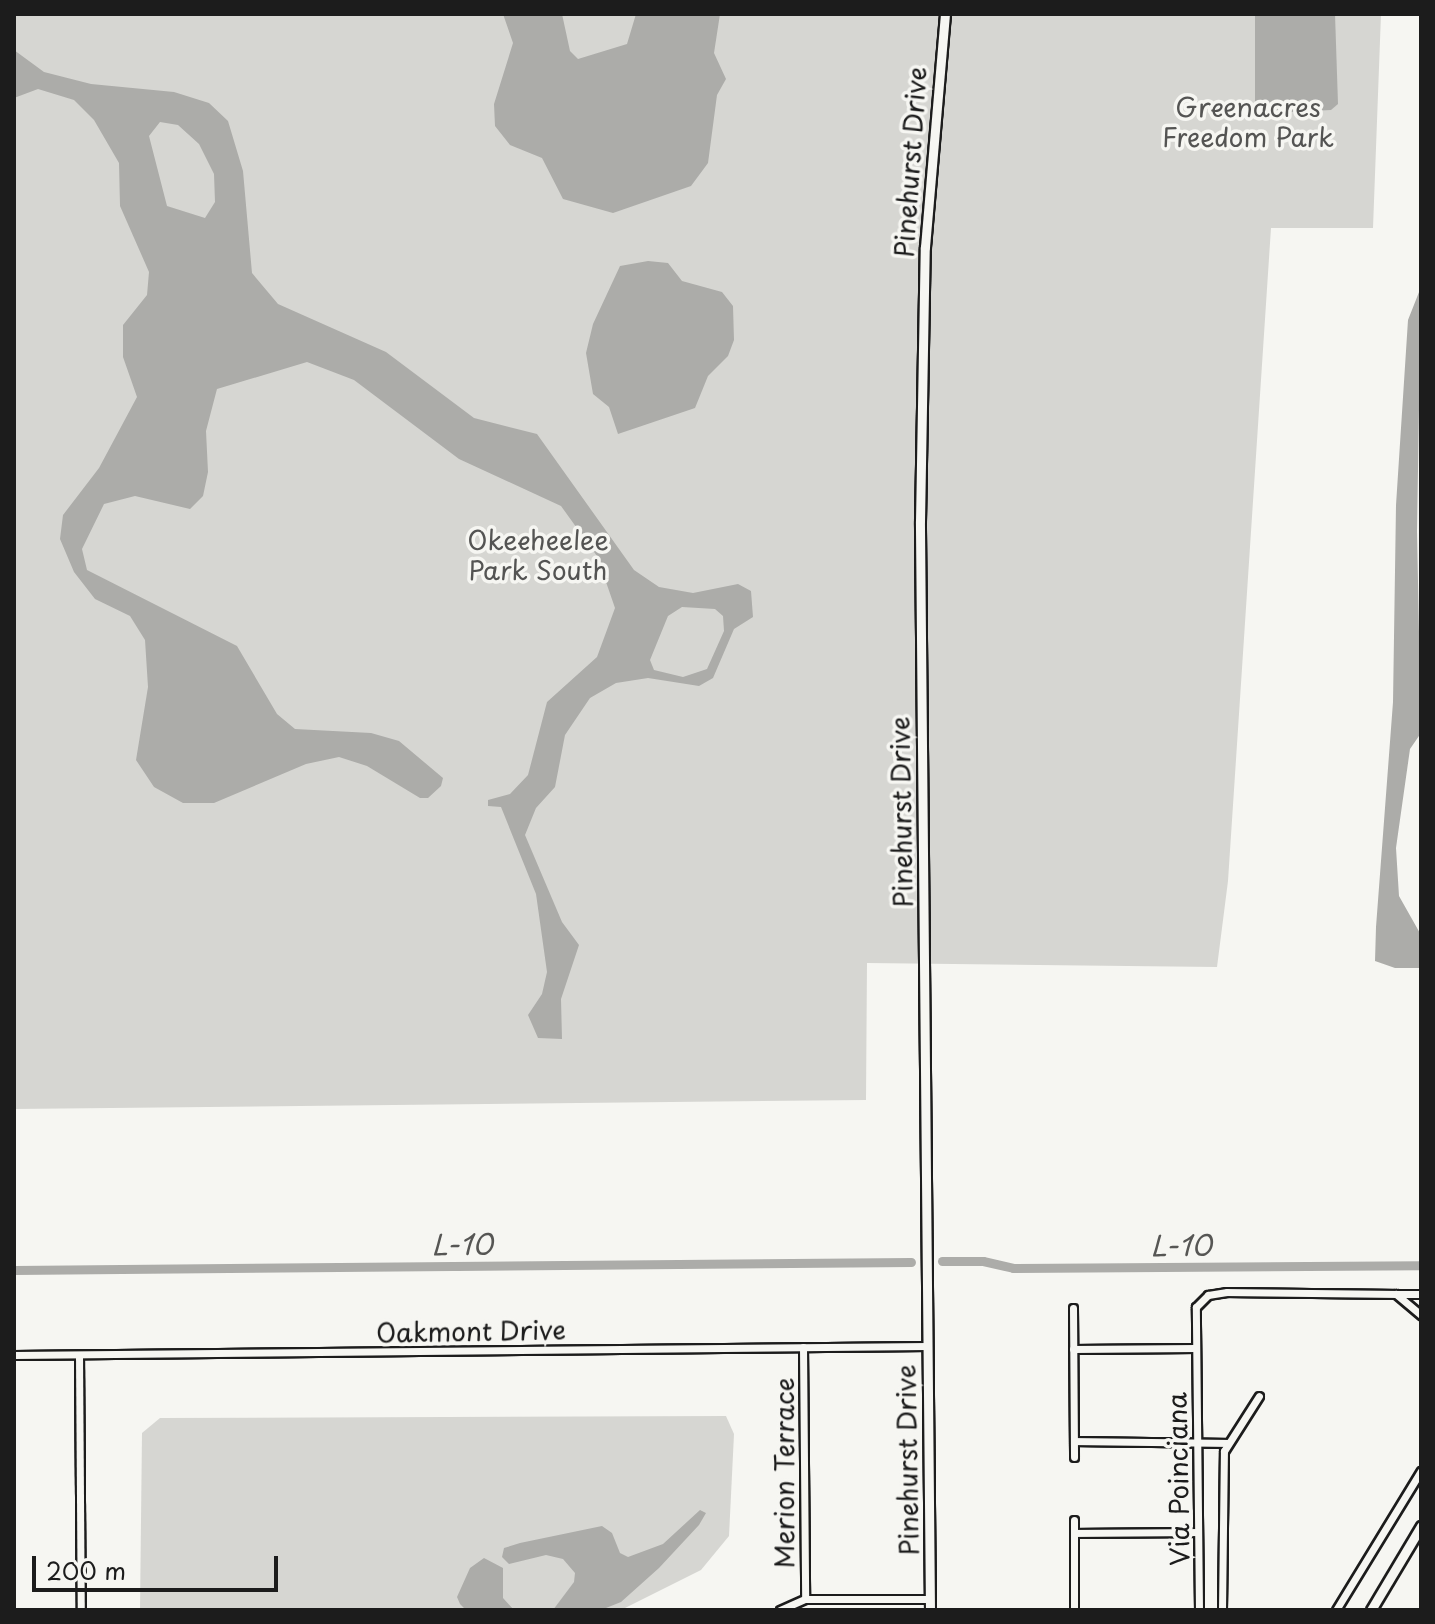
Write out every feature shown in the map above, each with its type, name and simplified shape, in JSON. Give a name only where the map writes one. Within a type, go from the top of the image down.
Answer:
[{"type":"street","name":"Pinehurst Drive","points":[[930,1610],[922,339],[932,132],[945,14]]},
{"type":"street","points":[[1396,1294],[1421,1315]]},
{"type":"street","name":"Via Poinciana","points":[[1199,1610],[1196,1307],[1208,1295],[1421,1294]]},
{"type":"street","points":[[1073,1308],[1074,1457]]},
{"type":"street","name":"Oakmont Drive","points":[[14,1355],[928,1346]]},
{"type":"street","name":"Merion Terrace","points":[[803,1347],[805,1599]]},
{"type":"street","points":[[1073,1349],[1196,1348]]},
{"type":"street","points":[[79,1355],[81,1610]]},
{"type":"street","points":[[1222,1610],[1221,1470],[1228,1443],[1259,1396]]},
{"type":"street","points":[[1074,1441],[1197,1440],[1228,1443]]},
{"type":"street","points":[[1336,1610],[1421,1471]]},
{"type":"street","points":[[1074,1520],[1074,1610]]},
{"type":"street","points":[[1371,1610],[1421,1526]]},
{"type":"street","points":[[1074,1533],[1198,1532]]},
{"type":"street","points":[[780,1610],[805,1599],[930,1599]]},
{"type":"green space","name":"Okeeheelee Park South","points":[[14,14],[1381,14],[1373,228],[1271,228],[1228,881],[1217,967],[867,963],[866,1100],[14,1109]]},
{"type":"green space","points":[[726,1416],[734,1434],[729,1536],[701,1570],[621,1610],[140,1610],[142,1433],[160,1418]]},
{"type":"shaded area","points":[[503,14],[562,14],[570,51],[578,59],[627,44],[636,14],[720,14],[714,53],[726,79],[717,95],[708,163],[691,186],[613,213],[563,199],[542,158],[510,145],[495,126],[494,104],[513,43]]},
{"type":"shaded area","points":[[1255,14],[1335,14],[1338,104],[1331,110],[1271,113],[1255,105]]},
{"type":"shaded area","points":[[14,50],[44,72],[91,84],[174,92],[209,103],[228,121],[243,171],[252,273],[278,304],[386,352],[474,418],[537,434],[634,570],[659,587],[693,593],[738,584],[751,591],[753,617],[734,629],[713,678],[699,686],[648,678],[616,683],[590,698],[565,735],[555,787],[536,808],[525,835],[562,922],[579,945],[561,999],[562,1039],[538,1038],[528,1015],[542,994],[547,972],[536,894],[501,807],[488,806],[488,800],[510,794],[528,775],[547,702],[597,657],[615,608],[597,556],[561,506],[459,459],[354,380],[307,362],[217,389],[206,431],[208,472],[203,496],[190,509],[135,496],[104,504],[82,549],[87,570],[237,646],[277,714],[295,729],[371,733],[399,741],[443,778],[441,786],[428,798],[420,798],[367,766],[339,757],[306,764],[214,803],[183,803],[154,787],[136,760],[148,687],[145,640],[130,616],[95,599],[74,572],[60,539],[63,515],[99,468],[137,397],[123,357],[123,325],[147,295],[149,272],[120,206],[119,163],[94,120],[74,100],[38,89],[14,98]],"holes":[[[160,122],[178,125],[199,144],[214,174],[215,202],[205,218],[167,206],[149,136]],[[682,607],[715,609],[723,616],[724,631],[707,669],[683,677],[654,670],[650,660],[668,616]]]},
{"type":"shaded area","points":[[648,261],[668,263],[682,281],[722,292],[733,306],[734,340],[728,356],[708,376],[695,408],[618,434],[609,407],[593,394],[586,353],[593,324],[620,266]]},
{"type":"shaded area","points":[[1421,287],[1417,531],[1421,733],[1410,749],[1396,848],[1399,896],[1421,935],[1421,968],[1395,968],[1375,961],[1376,927],[1393,702],[1396,505],[1408,320]]},
{"type":"shaded area","points":[[700,1510],[706,1513],[699,1525],[659,1568],[621,1602],[601,1610],[553,1610],[574,1582],[575,1573],[563,1559],[546,1555],[509,1564],[502,1557],[504,1548],[520,1543],[602,1526],[612,1533],[620,1553],[628,1557],[663,1544]]},
{"type":"shaded area","points":[[484,1558],[503,1568],[503,1598],[514,1610],[466,1610],[460,1604],[457,1597],[470,1568]]},
{"type":"waterway","name":"L-10","points":[[942,1261],[983,1261],[1013,1268],[1421,1265]]},
{"type":"waterway","name":"L-10","points":[[14,1270],[911,1262]]},
{"type":"park label","name":"Greenacres Freedom Park","points":[[1248,122]]}]
